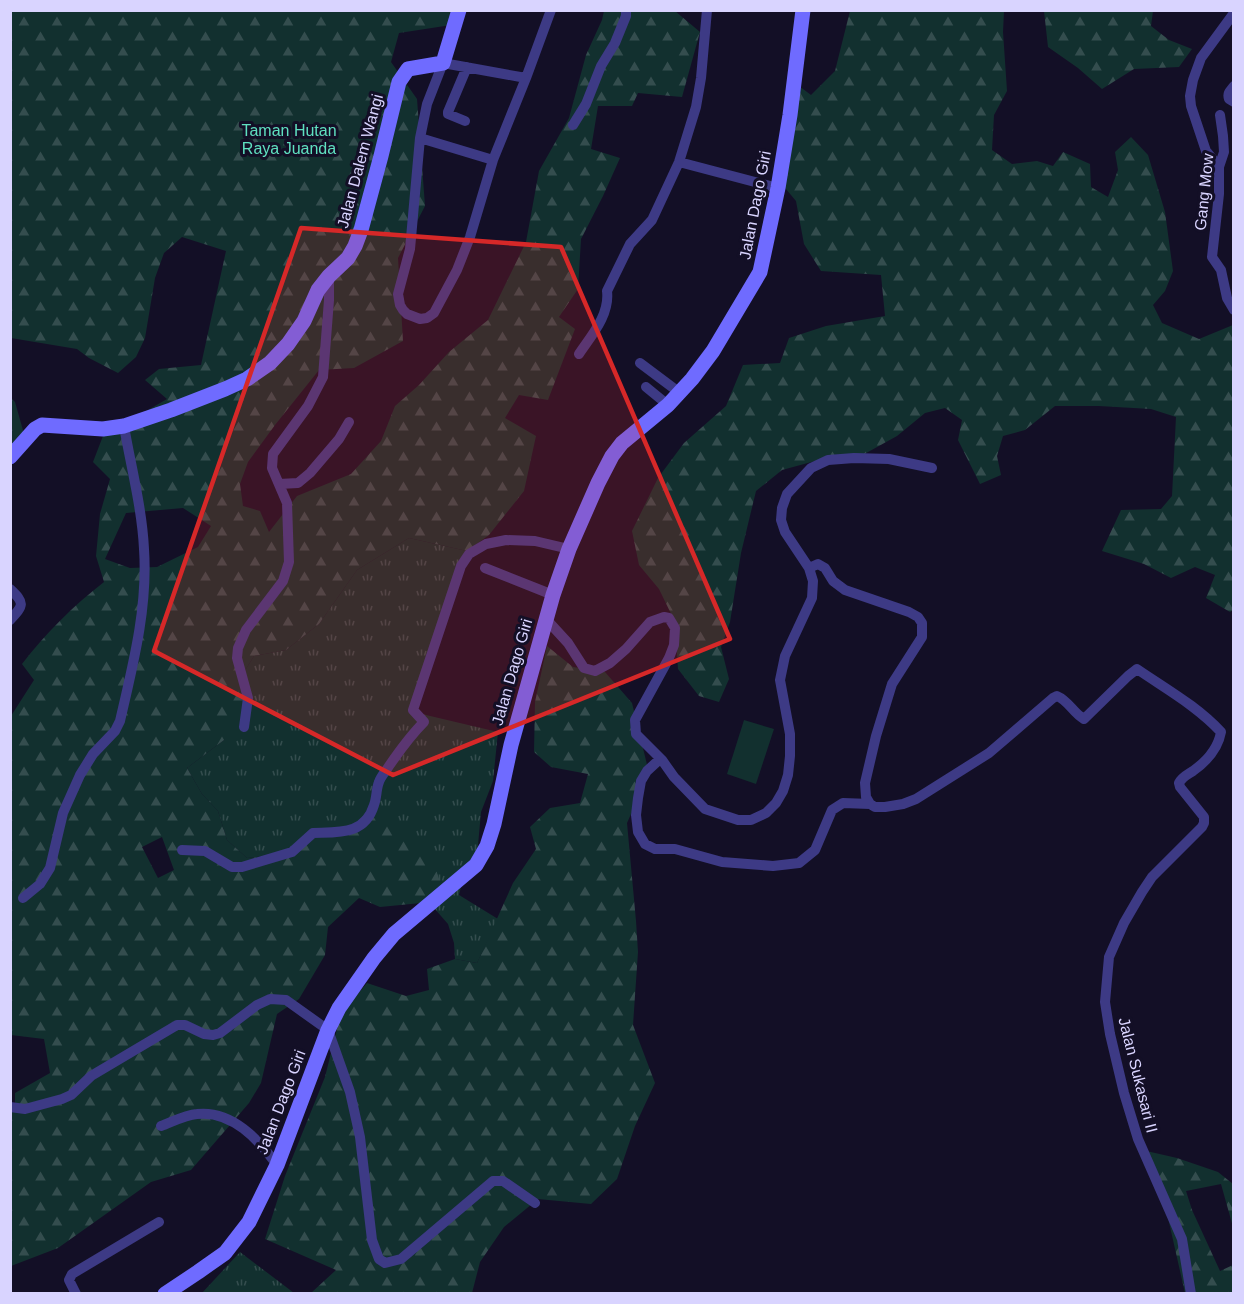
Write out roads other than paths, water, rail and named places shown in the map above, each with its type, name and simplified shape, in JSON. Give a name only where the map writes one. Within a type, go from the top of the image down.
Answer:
[{"type":"main road","points":[[443,63],[459,10]]},
{"type":"main road","name":"Jalan Dago Giri","points":[[165,1293],[225,1253],[249,1222],[277,1165],[328,1030],[339,1008],[394,934],[476,864],[487,846],[511,745],[553,595],[569,549],[598,483],[612,456],[628,438],[680,393],[713,351],[760,272],[778,188],[790,115],[803,10]]},
{"type":"main road","name":"Jalan Dalem Wangi","points":[[10,457],[35,429],[42,425],[102,429],[124,426],[225,390],[248,379],[270,363],[288,344],[304,321],[318,290],[348,258],[361,230],[399,82],[408,69],[443,63]]},
{"type":"street","points":[[526,78],[443,63],[427,104],[420,138],[410,249],[398,294],[403,310],[414,317],[427,318],[434,313],[457,270],[470,237],[493,160],[526,78],[551,10]]},
{"type":"street","points":[[573,125],[586,104],[601,66],[615,43],[626,16],[626,10]]},
{"type":"street","points":[[579,354],[600,322],[608,297],[607,291],[630,244],[652,220],[679,162],[696,107],[707,10]]},
{"type":"street","points":[[1219,167],[1206,151],[1191,106],[1190,96],[1201,58],[1233,13]]},
{"type":"street","points":[[465,121],[448,112],[467,67]]},
{"type":"street","points":[[1233,86],[1228,93],[1229,99],[1233,102]]},
{"type":"street","name":"Gang Mow","points":[[1220,116],[1224,152],[1219,167],[1219,194],[1212,257],[1221,275]]},
{"type":"street","points":[[420,138],[493,160]]},
{"type":"street","points":[[679,162],[778,188]]},
{"type":"street","points":[[1221,275],[1233,296]]},
{"type":"street","points":[[1221,275],[1227,298],[1233,309]]},
{"type":"street","points":[[244,727],[248,698],[237,658],[238,648],[246,630],[284,581],[289,562],[287,503],[272,468],[273,454],[308,406],[323,376],[329,276]]},
{"type":"street","points":[[640,363],[680,393]]},
{"type":"street","points":[[646,387],[668,405]]},
{"type":"street","points":[[279,484],[298,483],[310,473],[339,439],[349,422]]},
{"type":"street","points":[[23,898],[39,884],[50,868],[63,813],[80,775],[93,754],[115,731],[120,721],[136,652],[144,584],[144,551],[142,524],[124,426]]},
{"type":"street","points":[[546,619],[568,643],[584,668],[595,671],[618,656],[650,622],[664,617],[669,618],[675,628],[674,645],[635,720],[636,734],[705,809],[738,820],[751,820],[766,813],[776,803],[788,775],[790,734],[780,680],[785,656],[812,598],[813,581],[809,567],[785,532],[781,520],[787,494],[811,468],[828,460],[889,459],[932,468]]},
{"type":"street","points":[[182,850],[205,850],[232,867],[242,867],[292,852],[313,833],[353,830],[364,823],[375,803],[379,782],[409,737],[424,722],[413,710],[461,566],[469,554],[486,544],[506,540],[535,541],[569,549]]},
{"type":"street","points":[[809,567],[818,564],[825,568],[833,581],[845,590],[909,612],[918,617],[922,623],[921,638],[892,684],[876,736],[865,783],[866,797],[870,804]]},
{"type":"street","points":[[485,568],[553,595]]},
{"type":"street","points":[[10,589],[21,599],[22,604],[10,620]]},
{"type":"street","name":"Jalan Sukasari II","points":[[870,804],[875,807],[885,807],[903,804],[916,798],[989,753],[1057,696],[1065,699],[1078,716],[1084,719],[1137,669],[1227,732],[1220,739],[1212,754],[1196,769],[1180,779],[1179,783],[1204,818],[1204,823],[1202,828],[1152,877],[1133,907],[1109,957],[1105,1002],[1124,1093],[1138,1139],[1182,1239],[1191,1293]]},
{"type":"street","points":[[660,759],[647,771],[641,781],[636,815],[638,832],[645,844],[655,849],[675,849],[722,862],[773,866],[799,863],[815,850],[832,810],[843,803],[870,804]]},
{"type":"street","points":[[10,1107],[25,1109],[71,1095],[91,1076],[177,1025],[185,1025],[204,1034],[213,1035],[220,1033],[257,1005],[270,999],[286,1000],[328,1030],[353,1103],[360,1137],[372,1240],[379,1259],[385,1263],[400,1259],[493,1181],[503,1181],[535,1203]]},
{"type":"street","points":[[161,1126],[196,1114],[215,1114],[252,1135],[277,1165]]},
{"type":"street","points":[[76,1293],[69,1280],[72,1274],[159,1222]]},
{"type":"park label","name":"Taman Hutan Raya Juanda","points":[[289,139]]}]
